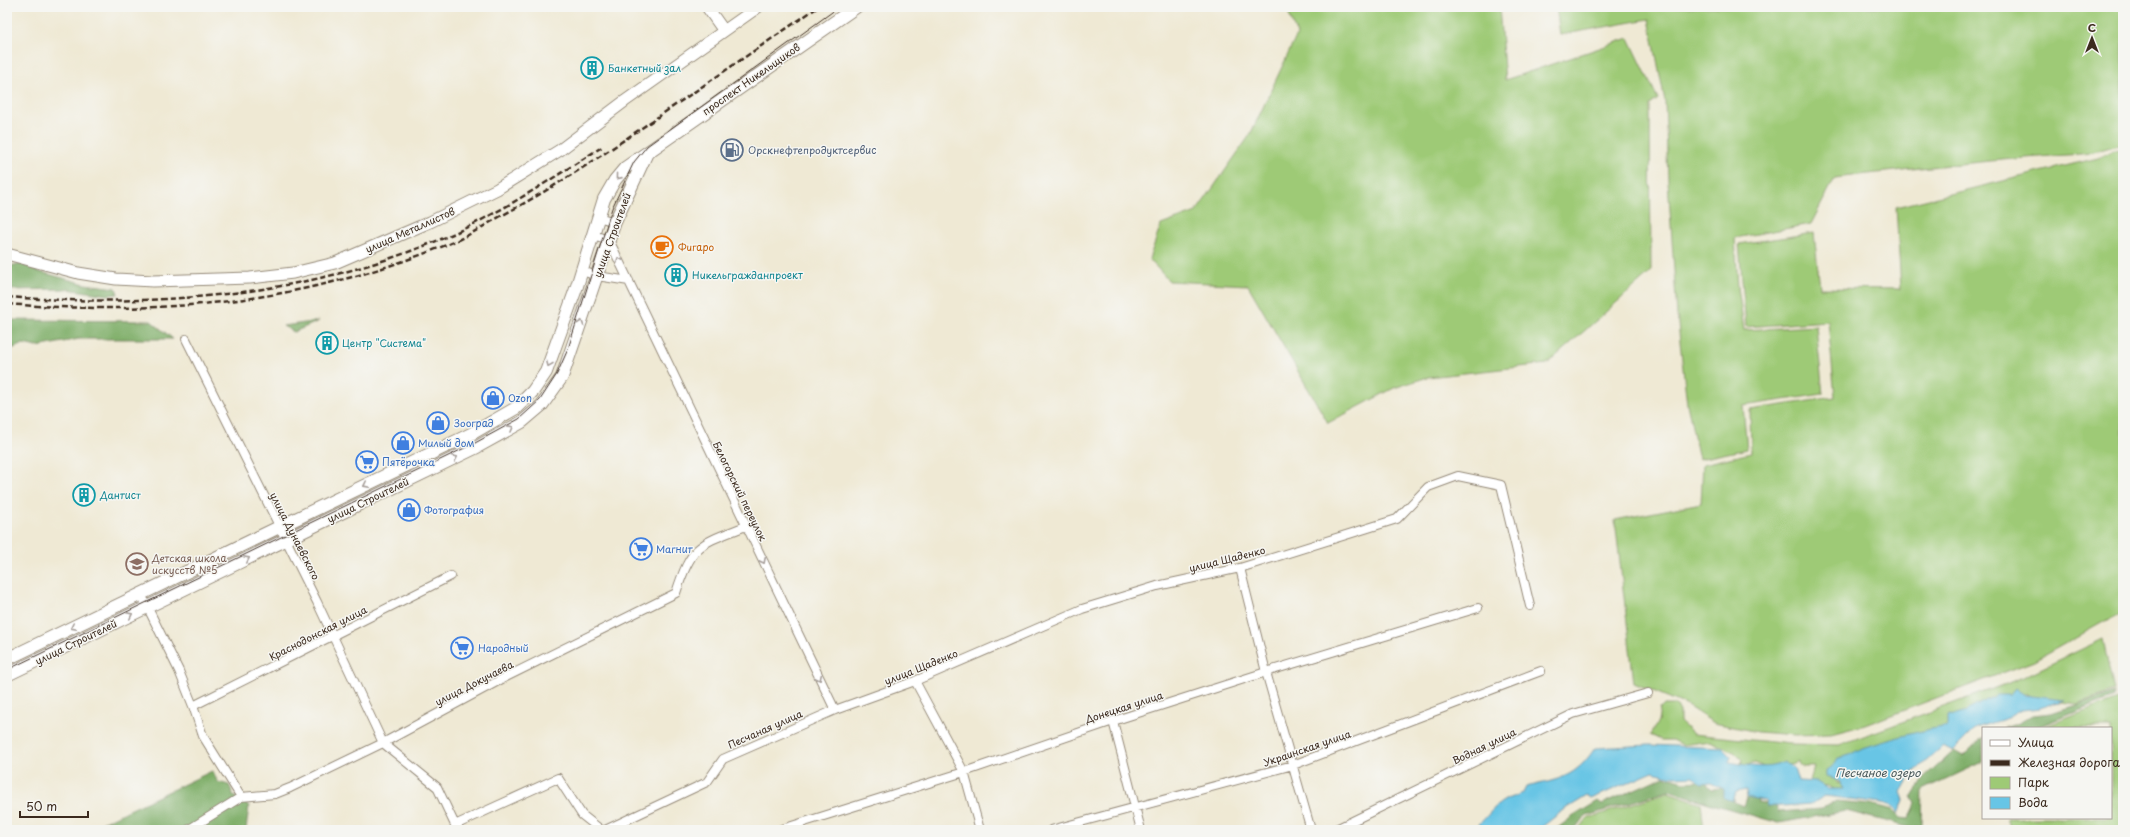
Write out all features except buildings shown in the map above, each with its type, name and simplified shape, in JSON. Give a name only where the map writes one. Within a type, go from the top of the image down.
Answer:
[{"type":"main road","points":[[707,7],[724,31]]},
{"type":"main road","name":"улица Металлистов","points":[[7,254],[78,273],[116,279],[153,282],[250,278],[294,273],[335,263],[430,222],[497,189],[560,150],[758,7]]},
{"type":"main road","name":"проспект Никельщиков","points":[[647,152],[856,7]]},
{"type":"main road","name":"улица Строителей","points":[[7,659],[471,434],[516,408],[533,391],[546,372],[573,298],[604,199],[615,180],[625,168],[647,152]]},
{"type":"main road","name":"улица Строителей","points":[[7,676],[477,447],[522,422],[550,395],[564,371],[615,222],[647,152]]},
{"type":"street","points":[[598,217],[615,222]]},
{"type":"street","points":[[593,235],[609,240]]},
{"type":"street","name":"Белогорский переулок","points":[[609,240],[835,710]]},
{"type":"street","points":[[582,271],[597,276],[629,281]]},
{"type":"street","points":[[577,286],[592,290]]},
{"type":"street","points":[[573,298],[588,303]]},
{"type":"street","name":"улица Дунаевского","points":[[186,339],[333,637],[383,743]]},
{"type":"street","points":[[471,434],[477,447]]},
{"type":"street","points":[[401,468],[408,481]]},
{"type":"street","name":"улица Щаденко","points":[[835,710],[915,681],[1082,609],[1157,586],[1240,568],[1396,519],[1428,487],[1458,476],[1501,485],[1530,606]]},
{"type":"street","name":"улица Докучаева","points":[[188,830],[241,797],[275,794],[383,743],[502,679],[676,593],[683,572],[696,550],[723,535],[746,526]]},
{"type":"street","points":[[1240,568],[1266,672],[1311,830]]},
{"type":"street","name":"Краснодонская улица","points":[[194,706],[451,576]]},
{"type":"street","points":[[172,579],[178,592]]},
{"type":"street","points":[[141,594],[179,671],[194,706],[203,736],[241,797]]},
{"type":"street","name":"Донецкая улица","points":[[779,830],[964,772],[1112,721],[1266,672],[1478,608]]},
{"type":"street","points":[[26,650],[32,663]]},
{"type":"street","name":"Украинская улица","points":[[1051,830],[1293,766],[1541,671]]},
{"type":"street","points":[[915,681],[964,772],[980,830]]},
{"type":"street","name":"Водная улица","points":[[1334,830],[1573,714],[1648,693]]},
{"type":"street","name":"Песчаная улица","points":[[604,830],[707,782],[724,758],[835,710]]},
{"type":"street","points":[[1112,721],[1141,830]]},
{"type":"street","points":[[383,743],[437,787],[455,825],[558,778],[582,814],[601,830]]},
{"type":"green space","points":[[1286,7],[1499,7],[1505,80],[1629,38],[1658,99],[1650,105],[1651,272],[1547,364],[1428,377],[1394,388],[1328,423],[1248,285],[1169,281],[1149,259],[1161,225],[1196,212],[1250,135],[1297,35]]},
{"type":"green space","points":[[1556,7],[2123,7],[2123,145],[2082,154],[1958,164],[1835,178],[1811,224],[1735,238],[1738,287],[1744,330],[1816,326],[1823,394],[1743,406],[1747,449],[1699,459],[1687,404],[1677,315],[1668,181],[1665,101],[1649,19],[1560,35]]},
{"type":"green space","points":[[2113,150],[2123,151],[2123,611],[2034,661],[1865,725],[1831,734],[1795,735],[1758,732],[1714,723],[1684,704],[1634,683],[1615,520],[1701,503],[1703,464],[1751,453],[1750,410],[1835,397],[1828,321],[1746,327],[1739,244],[1814,233],[1820,288],[1901,289],[1896,207],[2098,158]]},
{"type":"green space","points":[[22,264],[37,271],[85,284],[116,288],[118,294],[108,295],[67,289],[7,290],[7,266]]},
{"type":"green space","points":[[7,320],[151,321],[173,339],[79,339],[37,347],[23,344],[7,351]]},
{"type":"green space","points":[[319,321],[294,332],[283,326]]},
{"type":"green space","points":[[2103,639],[2114,691],[2077,704],[2035,699],[2025,693],[2020,699],[1958,730],[1836,775],[1836,782],[1849,786],[1839,793],[1828,786],[1809,785],[1814,767],[1802,767],[1798,761],[1783,768],[1768,769],[1755,763],[1740,767],[1742,760],[1734,752],[1710,741],[1682,745],[1672,740],[1661,740],[1650,735],[1658,722],[1660,709],[1664,705],[1675,705],[1680,711],[1680,722],[1693,734],[1791,744],[1839,745],[2017,680]]},
{"type":"green space","points":[[2114,693],[2114,697],[2038,727],[2007,727],[2019,723],[2033,715],[2051,713]]},
{"type":"green space","points":[[2123,697],[2123,830],[2013,830],[2008,819],[2112,819],[2112,727],[2044,727]]},
{"type":"green space","points":[[1982,738],[1982,762],[1923,790],[1922,825],[1911,828],[1846,811],[1779,823],[1669,790],[1587,816],[1572,830],[1555,830],[1572,817],[1598,801],[1602,804],[1664,776],[1684,782],[1703,781],[1712,789],[1722,788],[1734,793],[1734,802],[1744,806],[1747,797],[1756,795],[1758,802],[1776,806],[1778,812],[1822,809],[1836,801],[1871,804],[1893,810],[1900,818],[1909,819],[1916,804],[1912,796],[1922,780],[1954,751],[1963,756]]},
{"type":"green space","points":[[212,771],[218,782],[229,785],[234,796],[249,806],[246,830],[87,830]]},
{"type":"green space","points":[[1668,792],[1701,803],[1704,830],[1576,830],[1589,818]]},
{"type":"water","name":"Песчаное озеро","points":[[2015,689],[2024,695],[2064,700],[2040,708],[2022,710],[2008,718],[1976,728],[1953,751],[1943,746],[1911,775],[1901,792],[1904,800],[1898,814],[1894,807],[1883,803],[1825,796],[1811,804],[1767,807],[1765,801],[1747,797],[1746,790],[1736,792],[1733,801],[1724,798],[1724,789],[1711,783],[1701,784],[1693,776],[1674,777],[1653,772],[1591,799],[1587,796],[1561,812],[1538,830],[1472,830],[1500,803],[1523,793],[1526,787],[1566,776],[1581,766],[1595,748],[1649,745],[1723,748],[1731,756],[1729,762],[1764,767],[1777,765],[1784,762],[1794,768],[1798,781],[1817,782],[1828,789],[1844,789],[1839,781],[1826,777],[1826,771],[1834,765],[1838,758],[1846,756],[1862,748],[1916,732],[1947,726],[1947,717],[1966,711],[1996,695],[2010,695]]},
{"type":"tram line","points":[[7,670],[475,443],[519,419],[540,400],[557,374],[568,349],[612,208],[634,162],[647,146],[839,7]]},
{"type":"railway","points":[[7,304],[124,308],[181,306],[237,300],[292,291],[347,278],[403,261],[458,240],[551,188],[614,147],[818,7]]},
{"type":"railway","points":[[7,297],[114,301],[168,299],[274,287],[327,276],[378,262],[429,244],[474,224],[518,200],[602,147]]},
{"type":"place","name":"Банкетный зал","points":[[592,68]]},
{"type":"place","name":"Орскнефтепродуктсервис","points":[[732,150]]},
{"type":"place","name":"Фигаро","points":[[662,247]]},
{"type":"place","name":"Никельгражданпроект","points":[[676,275]]},
{"type":"place","name":"Центр \"Система\"","points":[[327,343]]},
{"type":"place","name":"Ozon","points":[[493,398]]},
{"type":"place","name":"Зооград","points":[[438,423]]},
{"type":"place","name":"Милый дом","points":[[403,443]]},
{"type":"place","name":"Пятёрочка","points":[[367,462]]},
{"type":"place","name":"Дантист","points":[[84,495]]},
{"type":"place","name":"Фотография","points":[[409,510]]},
{"type":"place","name":"Магнит","points":[[641,549]]},
{"type":"place","name":"Детская школа искусств №5","points":[[137,564]]},
{"type":"place","name":"Народный","points":[[462,648]]}]
